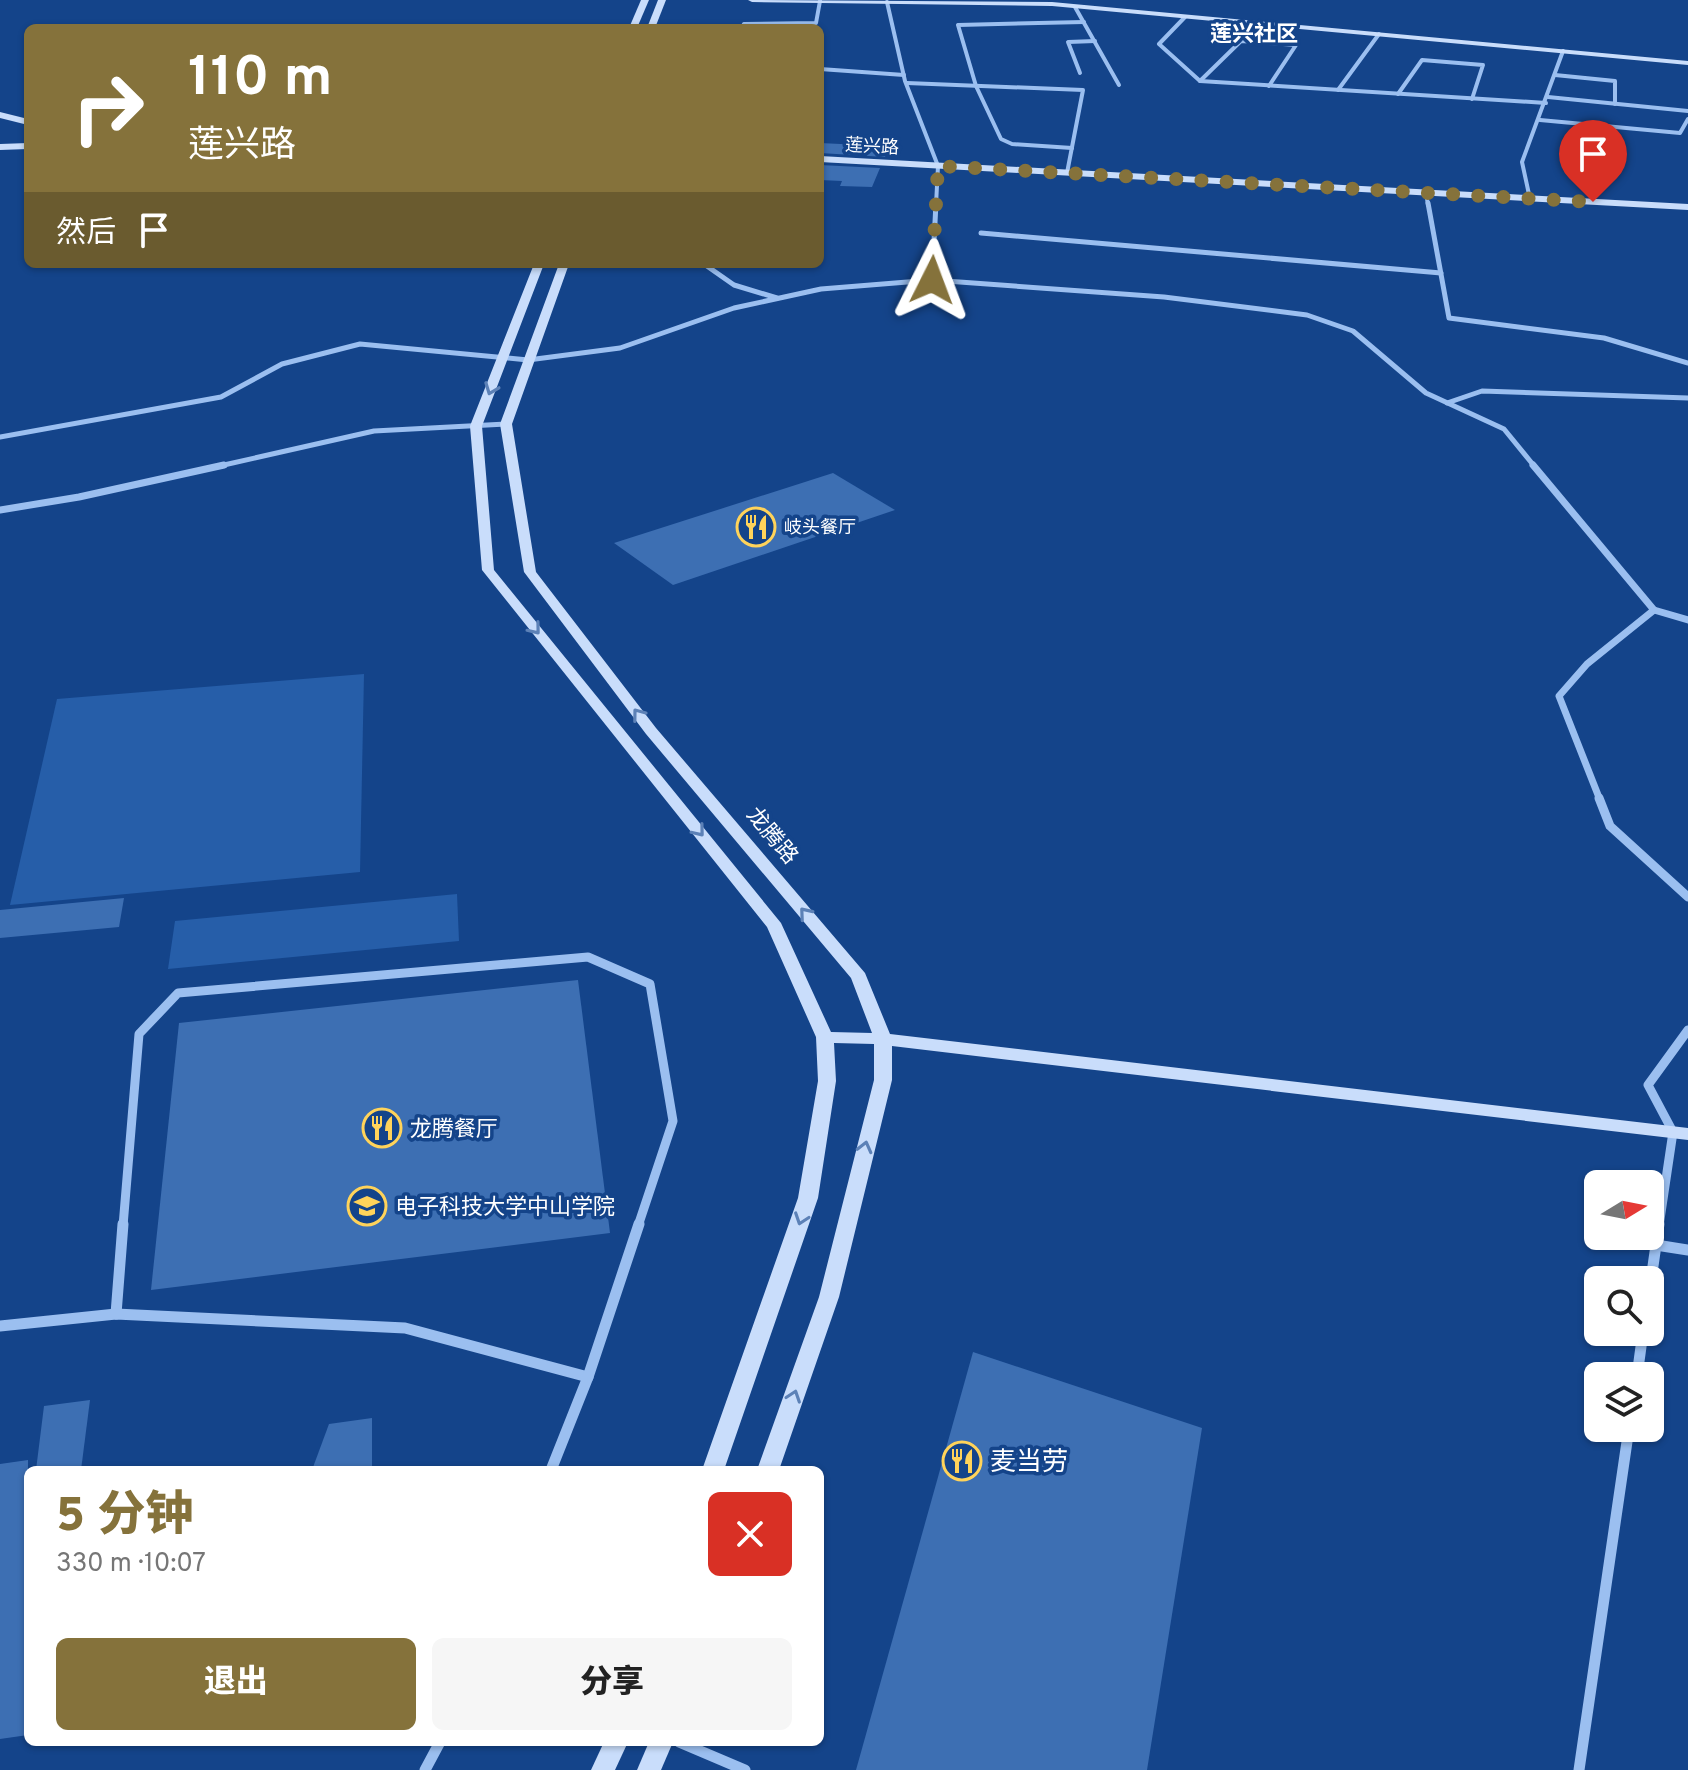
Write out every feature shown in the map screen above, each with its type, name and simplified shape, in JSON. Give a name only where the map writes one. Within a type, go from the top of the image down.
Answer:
[{"type":"street","points":[[635,24],[645,0]]},
{"type":"street","points":[[653,24],[662,0]]},
{"type":"street","points":[[752,0],[1075,7],[1688,63]]},
{"type":"street","points":[[744,24],[816,23],[820,1]]},
{"type":"street","points":[[887,2],[904,75],[938,166],[932,280]]},
{"type":"street","points":[[1075,7],[1119,85]]},
{"type":"street","points":[[1185,17],[1159,44],[1200,81],[1472,99],[1615,104],[1688,111]]},
{"type":"street","points":[[1072,148],[1012,144],[1001,139],[976,86],[958,25],[1084,22]]},
{"type":"street","points":[[1338,90],[1379,34]]},
{"type":"street","points":[[1080,73],[1068,42],[1095,41]]},
{"type":"street","points":[[1200,81],[1241,41],[1296,45],[1269,86]]},
{"type":"street","points":[[1530,199],[1522,162],[1563,51]]},
{"type":"street","points":[[1398,94],[1422,60],[1483,65],[1472,99]]},
{"type":"street","points":[[824,69],[904,75]]},
{"type":"street","points":[[1555,75],[1615,81],[1615,104]]},
{"type":"street","points":[[907,83],[1083,90],[1067,173]]},
{"type":"street","points":[[0,115],[24,121]]},
{"type":"street","points":[[1540,120],[1680,133],[1688,119]]},
{"type":"street","points":[[0,147],[24,146]]},
{"type":"street","name":"莲兴路","points":[[824,159],[1688,207]]},
{"type":"street","points":[[1426,193],[1449,318],[1604,338],[1688,363]]},
{"type":"street","points":[[981,233],[1441,273]]},
{"type":"street","points":[[537,268],[476,426],[488,570],[775,926],[825,1037],[827,1081],[808,1198],[714,1466]]},
{"type":"street","name":"龙腾路","points":[[562,268],[506,424],[530,572],[651,731],[859,977],[883,1039],[883,1080],[829,1297],[769,1466]]},
{"type":"street","points":[[710,268],[734,285],[778,298]]},
{"type":"street","points":[[0,437],[221,397],[282,364],[360,344],[528,360],[620,348],[734,308],[821,289],[932,280],[1164,297],[1307,315],[1353,331],[1426,393],[1504,429],[1654,610],[1688,620]]},
{"type":"street","points":[[1447,403],[1482,391],[1688,398]]},
{"type":"street","points":[[0,510],[79,497],[374,431],[506,424]]},
{"type":"street","points":[[1654,610],[1587,664],[1559,696],[1610,826],[1688,897]]},
{"type":"street","points":[[116,1314],[139,1034],[178,993],[588,957],[650,984],[673,1121],[588,1377],[553,1466]]},
{"type":"street","points":[[1664,1209],[1681,1133],[1648,1085],[1688,1030]]},
{"type":"street","points":[[825,1037],[883,1039],[1681,1133]]},
{"type":"street","points":[[1664,1246],[1688,1250]]},
{"type":"street","points":[[0,1326],[116,1314],[405,1328],[588,1377]]},
{"type":"street","points":[[1579,1770],[1627,1442]]},
{"type":"street","points":[[425,1770],[438,1746]]},
{"type":"street","points":[[603,1770],[614,1746]]},
{"type":"street","points":[[649,1770],[659,1746]]},
{"type":"street","points":[[688,1746],[745,1770]]},
{"type":"shaded area","points":[[364,674],[360,872],[10,905],[57,699]]},
{"type":"shaded area","points":[[457,894],[459,941],[168,969],[175,921]]},
{"type":"building","points":[[863,139],[891,140],[885,157],[824,153],[824,143],[861,145]]},
{"type":"building","points":[[824,165],[880,168],[872,187],[840,186],[842,181],[824,180]]},
{"type":"building","name":"岐头餐厅","points":[[833,473],[895,510],[673,585],[614,543]]},
{"type":"building","points":[[124,898],[119,927],[0,938],[0,910]]},
{"type":"building","name":"龙腾餐厅","points":[[578,980],[610,1233],[151,1290],[179,1023]]},
{"type":"building","points":[[973,1352],[1202,1428],[1147,1770],[856,1770]]},
{"type":"building","points":[[90,1400],[82,1466],[36,1466],[44,1406]]},
{"type":"building","points":[[372,1418],[372,1466],[313,1466],[329,1424]]},
{"type":"building","points":[[28,1460],[28,1466],[24,1466],[24,1736],[0,1739],[0,1464]]},
{"type":"place","name":"岐头餐厅","points":[[756,527]]},
{"type":"place","name":"龙腾餐厅","points":[[382,1128]]},
{"type":"place","name":"电子科技大学中山学院","points":[[367,1206]]},
{"type":"place","name":"麦当劳","points":[[962,1461]]},
{"type":"district","name":"莲兴社区","points":[[1254,33]]},
{"type":"route","points":[[932,280],[938,166],[1593,202]]}]
